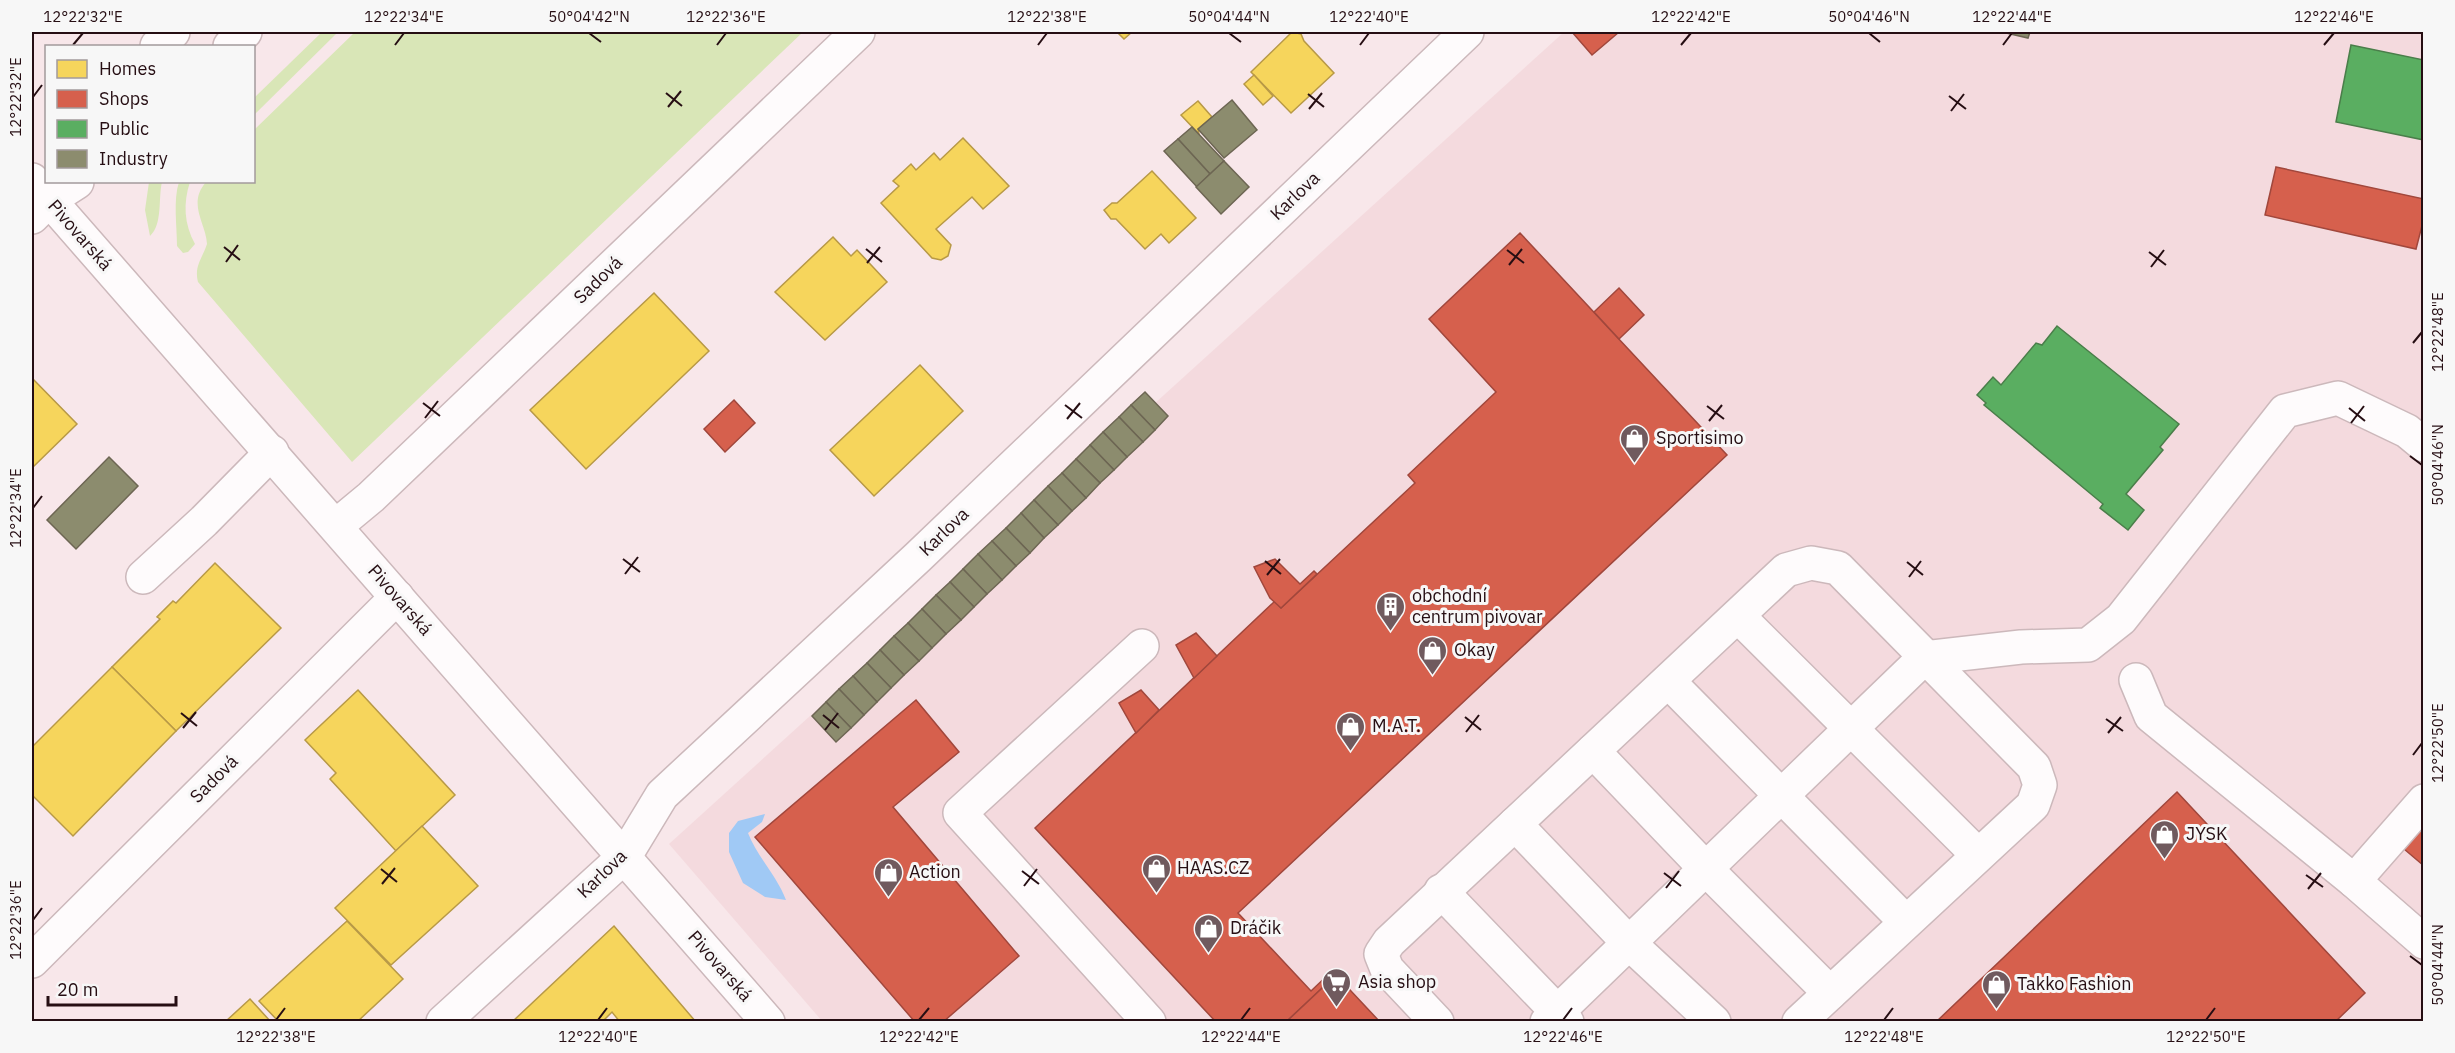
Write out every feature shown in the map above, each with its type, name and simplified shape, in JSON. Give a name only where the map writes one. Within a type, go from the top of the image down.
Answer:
[{"type":"street","points":[[158,45],[173,32]]},
{"type":"street","points":[[231,45],[245,32]]},
{"type":"street","name":"Sadová","points":[[336,526],[371,497],[858,32]]},
{"type":"street","name":"Karlova","points":[[443,1022],[625,855],[662,795],[926,549],[1451,36]]},
{"type":"street","points":[[42,195],[74,183]]},
{"type":"street","name":"Pivovarská","points":[[42,195],[272,452],[768,1022]]},
{"type":"street","points":[[1441,891],[1557,1018],[1629,943],[1924,658],[2021,647],[2088,645],[2121,619],[2284,411],[2338,398],[2407,431],[2424,445]]},
{"type":"street","points":[[143,578],[204,521],[272,452]]},
{"type":"street","points":[[1437,1022],[1388,969],[1382,954],[1389,942],[1786,570],[1811,563],[1838,568],[1924,658],[2034,767],[2040,785],[2033,805],[1800,1022]]},
{"type":"street","name":"Sadová","points":[[32,961],[397,597]]},
{"type":"street","points":[[1738,616],[1978,855]]},
{"type":"street","points":[[1142,646],[960,813],[1149,1022]]},
{"type":"street","points":[[2136,680],[2151,716],[2354,881],[2424,942]]},
{"type":"street","points":[[1668,681],[1906,922]]},
{"type":"street","points":[[1593,751],[1706,869],[1830,993]]},
{"type":"street","points":[[2354,881],[2424,801]]},
{"type":"street","points":[[1515,824],[1629,943],[1714,1022]]},
{"type":"shaded area","points":[[1564,32],[2423,32],[2423,1021],[822,1021],[669,844]]},
{"type":"green space","points":[[322,32],[338,32],[255,114],[255,97]]},
{"type":"green space","points":[[355,32],[803,32],[352,462],[198,282],[197,271],[207,244],[199,213],[198,198],[205,183],[255,183],[255,129]]},
{"type":"green space","points":[[149,183],[162,183],[157,225],[150,236],[145,210]]},
{"type":"green space","points":[[179,183],[190,183],[186,198],[186,213],[195,244],[188,252],[183,253],[177,246]]},
{"type":"water","points":[[765,814],[762,822],[748,833],[786,900],[765,897],[743,883],[729,852],[729,833],[738,821]]},
{"type":"building: Homes","points":[[1117,32],[1132,32],[1124,39]]},
{"type":"building: Homes","points":[[1292,32],[1301,34],[1304,41],[1334,73],[1291,113],[1251,72]]},
{"type":"building: Homes","points":[[1254,75],[1273,96],[1263,105],[1244,84]]},
{"type":"building: Homes","points":[[1198,101],[1212,117],[1198,129],[1199,134],[1181,115]]},
{"type":"building: Homes","points":[[963,138],[1009,186],[983,209],[972,197],[936,229],[951,245],[948,256],[941,260],[932,258],[881,203],[899,186],[893,181],[911,164],[916,170],[934,153],[940,160]]},
{"type":"building: Homes","points":[[1152,171],[1196,218],[1169,243],[1161,234],[1145,249],[1104,210],[1112,203],[1117,203]]},
{"type":"building: Homes","points":[[833,237],[851,256],[857,250],[887,282],[825,340],[775,292]]},
{"type":"building: Homes","points":[[654,293],[709,351],[586,469],[530,410]]},
{"type":"building: Homes","points":[[920,365],[963,411],[874,496],[830,450]]},
{"type":"building: Homes","points":[[32,378],[77,424],[32,468]]},
{"type":"building: Homes","points":[[215,563],[281,628],[176,731],[112,667],[160,619],[157,617],[173,601],[176,603]]},
{"type":"building: Homes","points":[[112,667],[176,731],[73,836],[32,795],[32,747]]},
{"type":"building: Homes","points":[[358,690],[455,795],[396,851],[330,779],[336,773],[305,740]]},
{"type":"building: Homes","points":[[422,826],[478,886],[391,965],[335,908]]},
{"type":"building: Homes","points":[[347,921],[403,979],[357,1022],[279,1022],[259,1001]]},
{"type":"building: Homes","points":[[614,926],[696,1022],[620,1022],[612,1012],[602,1022],[512,1022]]},
{"type":"building: Homes","points":[[250,999],[271,1022],[225,1022]]},
{"type":"building: Shops","points":[[1572,32],[1619,32],[1592,55]]},
{"type":"building: Shops","points":[[2276,167],[2424,199],[2424,218],[2416,249],[2265,215]]},
{"type":"building: Shops","name":"obchodní centrum pivovar","points":[[1520,233],[1727,455],[1238,913],[1311,991],[1332,971],[1336,975],[1286,1022],[1216,1022],[1035,828],[1275,601],[1281,608],[1415,483],[1408,475],[1496,392],[1429,319]]},
{"type":"building: Shops","points":[[1619,288],[1644,315],[1619,339],[1594,312]]},
{"type":"building: Shops","points":[[734,400],[755,423],[725,452],[704,429]]},
{"type":"building: Shops","points":[[1275,559],[1300,584],[1314,571],[1317,574],[1281,608],[1270,598],[1254,567]]},
{"type":"building: Shops","points":[[1196,633],[1217,656],[1194,678],[1176,645]]},
{"type":"building: Shops","points":[[1141,690],[1159,710],[1136,733],[1119,703]]},
{"type":"building: Shops","name":"Action","points":[[916,700],[959,752],[893,807],[1019,956],[943,1022],[915,1022],[755,837]]},
{"type":"building: Shops","points":[[2177,792],[2365,993],[2335,1022],[1936,1022]]},
{"type":"building: Shops","points":[[2424,813],[2424,866],[2397,843]]},
{"type":"building: Shops","points":[[1336,975],[1380,1022],[1286,1022]]},
{"type":"building: Public","points":[[2351,45],[2424,60],[2424,140],[2336,122]]},
{"type":"building: Public","points":[[2057,326],[2179,424],[2160,447],[2163,450],[2126,494],[2144,510],[2128,530],[2100,508],[2103,504],[1984,405],[1986,403],[1977,395],[1993,377],[2001,385],[2036,343],[2042,345]]},
{"type":"building: Industry","points":[[2002,32],[2030,32],[2028,38]]},
{"type":"building: Industry","points":[[1232,100],[1257,130],[1224,158],[1198,129]]},
{"type":"building: Industry","points":[[1192,127],[1224,161],[1210,174],[1178,139]]},
{"type":"building: Industry","points":[[1178,139],[1210,174],[1197,187],[1164,151]]},
{"type":"building: Industry","points":[[1224,161],[1249,187],[1221,214],[1196,187]]},
{"type":"building: Industry","points":[[1145,392],[1168,416],[1155,430],[1131,405]]},
{"type":"building: Industry","points":[[1131,405],[1155,430],[1143,442],[1119,417]]},
{"type":"building: Industry","points":[[1119,417],[1143,442],[1127,457],[1103,432]]},
{"type":"building: Industry","points":[[1103,432],[1127,457],[1114,470],[1090,445]]},
{"type":"building: Industry","points":[[1090,445],[1114,470],[1100,483],[1076,459]]},
{"type":"building: Industry","points":[[109,457],[138,486],[76,549],[47,520]]},
{"type":"building: Industry","points":[[1076,459],[1100,483],[1086,498],[1062,473]]},
{"type":"building: Industry","points":[[1062,473],[1086,498],[1072,511],[1048,486]]},
{"type":"building: Industry","points":[[1048,486],[1072,511],[1058,525],[1034,500]]},
{"type":"building: Industry","points":[[1034,500],[1058,525],[1044,538],[1021,513]]},
{"type":"building: Industry","points":[[1021,513],[1044,538],[1030,553],[1006,528]]},
{"type":"building: Industry","points":[[1006,528],[1030,553],[1016,566],[992,541]]},
{"type":"building: Industry","points":[[992,541],[1016,566],[1002,580],[978,554]]},
{"type":"building: Industry","points":[[978,554],[1002,580],[987,594],[963,569]]},
{"type":"building: Industry","points":[[963,569],[987,594],[974,607],[950,582]]},
{"type":"building: Industry","points":[[950,582],[974,607],[961,620],[936,595]]},
{"type":"building: Industry","points":[[936,595],[961,620],[946,634],[922,609]]},
{"type":"building: Industry","points":[[922,609],[946,634],[932,648],[908,623]]},
{"type":"building: Industry","points":[[908,623],[932,648],[919,661],[894,636]]},
{"type":"building: Industry","points":[[894,636],[919,661],[904,675],[880,650]]},
{"type":"building: Industry","points":[[880,650],[904,675],[891,688],[867,663]]},
{"type":"building: Industry","points":[[867,663],[891,688],[877,702],[853,676]]},
{"type":"building: Industry","points":[[853,676],[877,702],[864,715],[839,689]]},
{"type":"building: Industry","points":[[839,689],[864,715],[851,728],[826,702]]},
{"type":"building: Industry","points":[[826,702],[851,728],[836,742],[812,716]]},
{"type":"place","name":"Sportisimo","points":[[1635,464]]},
{"type":"place","name":"obchodní centrum pivovar","points":[[1391,632]]},
{"type":"place","name":"Okay","points":[[1433,676]]},
{"type":"place","name":"M.A.T.","points":[[1351,752]]},
{"type":"place","name":"JYSK","points":[[2165,860]]},
{"type":"place","name":"HAAS.CZ","points":[[1156,894]]},
{"type":"place","name":"Action","points":[[888,898]]},
{"type":"place","name":"Dráčik","points":[[1209,954]]},
{"type":"place","name":"Asia shop","points":[[1337,1008]]},
{"type":"place","name":"Takko Fashion","points":[[1996,1010]]}]
